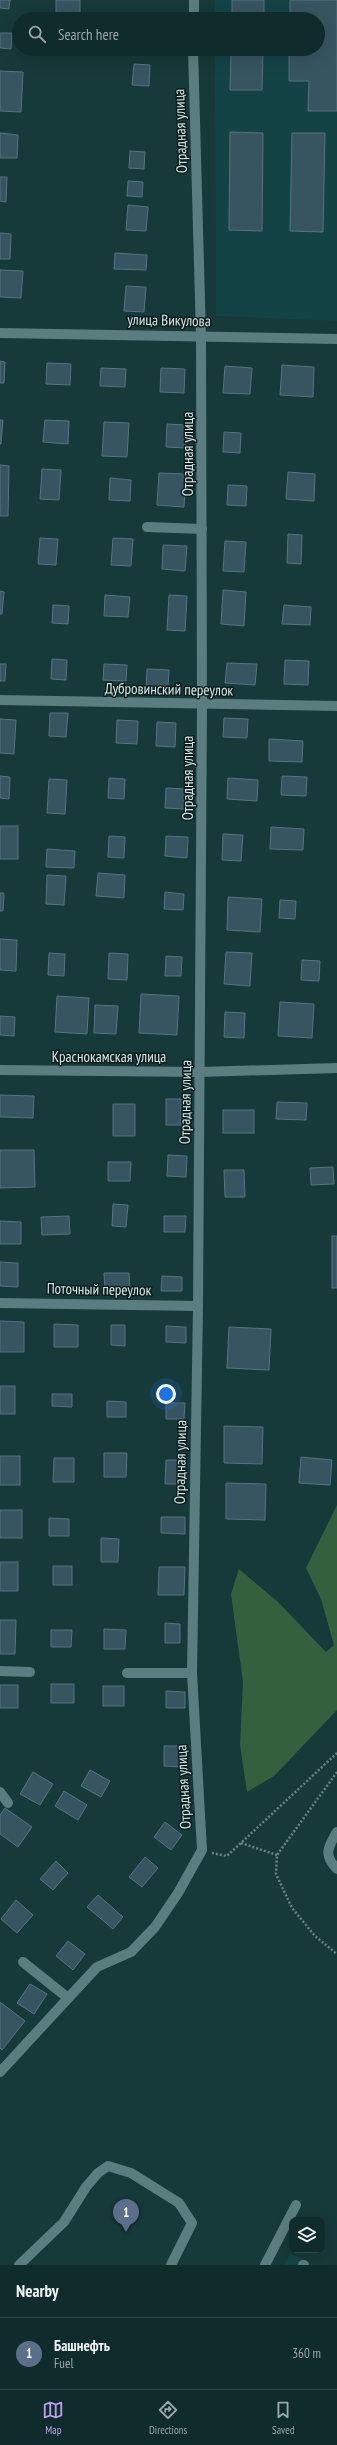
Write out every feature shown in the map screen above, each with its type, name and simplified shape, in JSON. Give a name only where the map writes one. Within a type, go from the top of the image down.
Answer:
[{"type":"street","points":[[194,0],[194,12]]},
{"type":"street","name":"Отрадная улица","points":[[194,56],[201,336],[202,705],[198,1306],[192,1673],[202,1850]]},
{"type":"street","name":"улица Викулова","points":[[0,333],[337,339]]},
{"type":"street","points":[[147,527],[202,530]]},
{"type":"street","name":"Дубровинский переулок","points":[[0,700],[202,705],[337,706]]},
{"type":"street","name":"Краснокамская улица","points":[[0,1070],[200,1072],[337,1068]]},
{"type":"street","name":"Поточный переулок","points":[[0,1303],[198,1306]]},
{"type":"street","points":[[0,1672],[30,1672]]},
{"type":"street","points":[[127,1673],[192,1673]]},
{"type":"street","points":[[0,1792],[8,1803]]},
{"type":"street","points":[[337,1832],[328,1850],[330,1861],[337,1869]]},
{"type":"street","points":[[0,2072],[97,1967],[131,1952],[155,1927],[178,1893],[202,1850]]},
{"type":"street","points":[[24,1962],[68,1998]]},
{"type":"street","points":[[19,2265],[38,2244],[64,2222],[86,2187],[98,2173],[108,2166],[131,2173],[179,2203],[192,2223],[171,2265]]},
{"type":"street","points":[[266,2265],[296,2205]]},
{"type":"path","points":[[202,1850],[227,1856],[337,1753]]},
{"type":"path","points":[[337,1772],[277,1855],[276,1874],[292,1908],[315,1936],[337,1954]]},
{"type":"path","points":[[241,1842],[277,1855]]},
{"type":"shaded area","points":[[215,0],[337,0],[337,321],[216,316],[215,56],[325,56],[325,12],[215,12]]},
{"type":"shaded area","points":[[290,2253],[314,2265],[284,2265]]},
{"type":"green space","points":[[337,1505],[337,1710],[274,1776],[247,1792],[240,1745],[243,1682],[231,1594],[239,1569],[278,1602],[326,1652],[334,1645],[321,1599],[306,1568]]},
{"type":"building","points":[[0,0],[10,0],[9,9],[0,8]]},
{"type":"building","points":[[56,0],[80,0],[80,12],[56,12]]},
{"type":"building","points":[[232,0],[264,0],[264,12],[232,12]]},
{"type":"building","points":[[290,0],[337,0],[337,111],[308,111],[309,81],[289,81],[289,56],[325,56],[325,12],[290,12]]},
{"type":"building","points":[[0,33],[12,33],[11,49],[0,48]]},
{"type":"building","points":[[231,56],[263,56],[262,90],[230,90]]},
{"type":"building","points":[[134,64],[150,65],[149,86],[132,85]]},
{"type":"building","points":[[0,71],[23,72],[21,112],[0,111]]},
{"type":"building","points":[[230,132],[263,133],[262,231],[229,230]]},
{"type":"building","points":[[0,133],[18,135],[17,158],[0,158]]},
{"type":"building","points":[[292,133],[325,133],[323,232],[290,231]]},
{"type":"building","points":[[130,151],[145,152],[144,169],[129,168]]},
{"type":"building","points":[[0,177],[7,177],[6,202],[0,201]]},
{"type":"building","points":[[128,181],[143,182],[142,197],[127,196]]},
{"type":"building","points":[[128,205],[148,207],[146,231],[126,230]]},
{"type":"building","points":[[0,233],[11,234],[10,259],[0,259]]},
{"type":"building","points":[[115,253],[147,255],[146,270],[114,269]]},
{"type":"building","points":[[0,270],[23,271],[21,298],[0,297]]},
{"type":"building","points":[[126,286],[146,287],[144,312],[124,311]]},
{"type":"building","points":[[0,361],[5,362],[4,383],[0,383]]},
{"type":"building","points":[[47,363],[71,364],[70,385],[46,384]]},
{"type":"building","points":[[282,365],[314,367],[313,397],[280,395]]},
{"type":"building","points":[[225,366],[252,368],[250,394],[223,393]]},
{"type":"building","points":[[101,368],[126,369],[125,387],[100,386]]},
{"type":"building","points":[[161,368],[185,369],[184,393],[160,392]]},
{"type":"building","points":[[0,420],[3,420],[1,444],[0,444]]},
{"type":"building","points":[[45,420],[69,421],[68,444],[43,442]]},
{"type":"building","points":[[104,422],[129,423],[127,457],[102,456]]},
{"type":"building","points":[[167,424],[186,425],[185,448],[166,447]]},
{"type":"building","points":[[224,432],[241,433],[240,453],[223,452]]},
{"type":"building","points":[[0,465],[9,466],[8,516],[0,516]]},
{"type":"building","points":[[42,469],[61,470],[59,500],[40,499]]},
{"type":"building","points":[[288,472],[315,474],[314,501],[286,499]]},
{"type":"building","points":[[159,473],[186,474],[184,507],[157,505]]},
{"type":"building","points":[[110,478],[131,480],[130,501],[109,500]]},
{"type":"building","points":[[228,485],[247,486],[246,506],[227,505]]},
{"type":"building","points":[[288,534],[302,535],[301,564],[287,563]]},
{"type":"building","points":[[40,538],[58,539],[56,565],[38,564]]},
{"type":"building","points":[[113,538],[133,539],[131,566],[111,565]]},
{"type":"building","points":[[225,541],[246,542],[244,572],[223,571]]},
{"type":"building","points":[[163,545],[187,546],[185,571],[162,569]]},
{"type":"building","points":[[223,590],[246,592],[244,626],[221,624]]},
{"type":"building","points":[[0,591],[4,592],[2,614],[0,614]]},
{"type":"building","points":[[105,595],[130,597],[128,617],[104,616]]},
{"type":"building","points":[[169,595],[187,596],[185,631],[167,630]]},
{"type":"building","points":[[53,605],[69,606],[68,624],[52,623]]},
{"type":"building","points":[[284,605],[311,607],[310,625],[282,624]]},
{"type":"building","points":[[52,659],[67,660],[66,680],[51,679]]},
{"type":"building","points":[[285,660],[309,661],[308,685],[284,684]]},
{"type":"building","points":[[227,663],[257,664],[255,685],[225,683]]},
{"type":"building","points":[[0,664],[6,664],[5,681],[0,681]]},
{"type":"building","points":[[104,664],[127,665],[126,681],[103,680]]},
{"type":"building","points":[[147,669],[169,670],[168,688],[146,687]]},
{"type":"building","points":[[50,713],[68,713],[66,737],[49,736]]},
{"type":"building","points":[[224,718],[248,719],[247,738],[223,737]]},
{"type":"building","points":[[0,719],[16,720],[14,754],[0,753]]},
{"type":"building","points":[[117,720],[138,721],[137,744],[116,743]]},
{"type":"building","points":[[157,722],[176,723],[175,747],[156,746]]},
{"type":"building","points":[[269,739],[303,741],[302,762],[269,761]]},
{"type":"building","points":[[0,776],[10,777],[9,799],[0,798]]},
{"type":"building","points":[[282,776],[307,777],[306,796],[281,795]]},
{"type":"building","points":[[109,778],[125,779],[124,799],[108,798]]},
{"type":"building","points":[[228,778],[258,780],[257,801],[227,799]]},
{"type":"building","points":[[49,779],[67,780],[65,814],[47,813]]},
{"type":"building","points":[[166,788],[185,789],[184,809],[165,808]]},
{"type":"building","points":[[0,826],[18,826],[18,859],[0,859]]},
{"type":"building","points":[[271,827],[304,829],[303,850],[270,849]]},
{"type":"building","points":[[223,834],[243,835],[241,861],[222,860]]},
{"type":"building","points":[[109,836],[125,837],[124,858],[108,857]]},
{"type":"building","points":[[166,836],[188,837],[187,858],[165,856]]},
{"type":"building","points":[[47,849],[75,851],[74,868],[46,867]]},
{"type":"building","points":[[98,873],[125,875],[124,898],[96,896]]},
{"type":"building","points":[[47,875],[66,876],[64,905],[46,904]]},
{"type":"building","points":[[165,892],[184,894],[183,910],[164,909]]},
{"type":"building","points":[[0,893],[4,893],[3,911],[0,911]]},
{"type":"building","points":[[228,897],[262,899],[260,932],[227,930]]},
{"type":"building","points":[[280,900],[296,901],[295,919],[279,918]]},
{"type":"building","points":[[0,939],[17,940],[16,971],[0,970]]},
{"type":"building","points":[[226,952],[252,953],[250,986],[224,984]]},
{"type":"building","points":[[49,953],[65,954],[64,976],[48,975]]},
{"type":"building","points":[[109,953],[128,954],[127,980],[108,979]]},
{"type":"building","points":[[166,956],[182,957],[181,976],[165,976]]},
{"type":"building","points":[[302,960],[320,961],[319,981],[301,980]]},
{"type":"building","points":[[141,994],[179,996],[177,1035],[139,1033]]},
{"type":"building","points":[[57,996],[89,998],[87,1034],[55,1032]]},
{"type":"building","points":[[280,1002],[314,1004],[312,1038],[278,1036]]},
{"type":"building","points":[[95,1005],[118,1006],[116,1034],[94,1033]]},
{"type":"building","points":[[225,1012],[245,1013],[244,1038],[224,1037]]},
{"type":"building","points":[[0,1016],[15,1017],[14,1036],[0,1035]]},
{"type":"building","points":[[0,1095],[34,1096],[33,1118],[0,1117]]},
{"type":"building","points":[[166,1099],[181,1099],[181,1125],[166,1125]]},
{"type":"building","points":[[277,1102],[307,1103],[306,1120],[276,1119]]},
{"type":"building","points":[[113,1104],[135,1104],[135,1136],[113,1136]]},
{"type":"building","points":[[223,1110],[254,1110],[254,1133],[223,1133]]},
{"type":"building","points":[[0,1150],[34,1150],[35,1187],[0,1188]]},
{"type":"building","points":[[168,1155],[187,1156],[186,1177],[167,1176]]},
{"type":"building","points":[[108,1162],[131,1162],[130,1181],[108,1181]]},
{"type":"building","points":[[333,1167],[334,1184],[311,1185],[310,1168]]},
{"type":"building","points":[[224,1170],[244,1170],[245,1197],[225,1197]]},
{"type":"building","points":[[113,1204],[128,1205],[126,1227],[112,1226]]},
{"type":"building","points":[[69,1216],[70,1234],[42,1235],[41,1217]]},
{"type":"building","points":[[164,1216],[186,1216],[185,1232],[164,1232]]},
{"type":"building","points":[[0,1221],[21,1222],[21,1244],[0,1244]]},
{"type":"building","points":[[332,1236],[337,1236],[337,1288],[332,1288]]},
{"type":"building","points":[[0,1262],[18,1263],[18,1287],[0,1286]]},
{"type":"building","points":[[104,1273],[129,1273],[130,1292],[105,1292]]},
{"type":"building","points":[[162,1276],[182,1277],[182,1291],[161,1291]]},
{"type":"building","points":[[0,1321],[24,1322],[24,1352],[0,1352]]},
{"type":"building","points":[[54,1324],[78,1325],[78,1347],[54,1347]]},
{"type":"building","points":[[111,1325],[125,1325],[125,1346],[111,1345]]},
{"type":"building","points":[[166,1326],[186,1327],[186,1343],[166,1342]]},
{"type":"building","points":[[229,1327],[271,1329],[269,1370],[227,1368]]},
{"type":"building","points":[[0,1386],[15,1386],[15,1414],[0,1414]]},
{"type":"building","points":[[52,1394],[72,1394],[72,1407],[52,1406]]},
{"type":"building","points":[[107,1401],[126,1402],[126,1417],[107,1417]]},
{"type":"building","points":[[166,1403],[185,1403],[184,1419],[166,1419]]},
{"type":"building","points":[[224,1426],[263,1427],[262,1464],[224,1463]]},
{"type":"building","points":[[104,1453],[127,1453],[126,1477],[104,1477]]},
{"type":"building","points":[[0,1456],[20,1456],[20,1485],[0,1485]]},
{"type":"building","points":[[301,1457],[332,1460],[330,1485],[299,1483]]},
{"type":"building","points":[[54,1458],[74,1458],[74,1482],[53,1482]]},
{"type":"building","points":[[166,1460],[181,1460],[181,1484],[165,1484]]},
{"type":"building","points":[[226,1483],[266,1484],[265,1520],[226,1519]]},
{"type":"building","points":[[0,1510],[22,1510],[22,1538],[0,1538]]},
{"type":"building","points":[[161,1517],[185,1517],[185,1534],[161,1533]]},
{"type":"building","points":[[49,1518],[69,1519],[69,1536],[49,1536]]},
{"type":"building","points":[[101,1538],[119,1539],[118,1562],[101,1562]]},
{"type":"building","points":[[0,1562],[18,1562],[18,1591],[0,1591]]},
{"type":"building","points":[[53,1566],[72,1566],[72,1585],[53,1585]]},
{"type":"building","points":[[159,1567],[185,1567],[184,1595],[158,1595]]},
{"type":"building","points":[[0,1620],[16,1620],[15,1654],[0,1654]]},
{"type":"building","points":[[165,1623],[180,1624],[180,1643],[165,1643]]},
{"type":"building","points":[[104,1629],[126,1630],[125,1649],[104,1649]]},
{"type":"building","points":[[51,1630],[72,1630],[71,1647],[51,1647]]},
{"type":"building","points":[[51,1684],[74,1684],[74,1703],[51,1703]]},
{"type":"building","points":[[0,1685],[18,1685],[18,1708],[0,1708]]},
{"type":"building","points":[[103,1686],[124,1686],[124,1706],[103,1706]]},
{"type":"building","points":[[166,1691],[185,1692],[185,1708],[166,1708]]},
{"type":"building","points":[[164,1746],[183,1746],[183,1767],[164,1766]]},
{"type":"building","points":[[90,1770],[110,1781],[101,1797],[81,1786]]},
{"type":"building","points":[[33,1772],[53,1784],[40,1805],[20,1794]]},
{"type":"building","points":[[64,1791],[87,1805],[78,1820],[55,1806]]},
{"type":"building","points":[[5,1808],[32,1827],[18,1847],[0,1834],[0,1815]]},
{"type":"building","points":[[165,1822],[182,1835],[171,1850],[154,1837]]},
{"type":"building","points":[[145,1857],[158,1868],[142,1887],[129,1877]]},
{"type":"building","points":[[56,1861],[68,1873],[53,1890],[40,1879]]},
{"type":"building","points":[[98,1895],[123,1917],[113,1929],[87,1907]]},
{"type":"building","points":[[16,1900],[33,1915],[17,1933],[1,1919]]},
{"type":"building","points":[[68,1941],[85,1954],[73,1970],[56,1956]]},
{"type":"building","points":[[30,1984],[47,1994],[34,2014],[17,2003]]},
{"type":"building","points":[[0,2002],[25,2021],[2,2050],[0,2048]]},
{"type":"place","name":"Башнефть","points":[[126,2232]]}]
